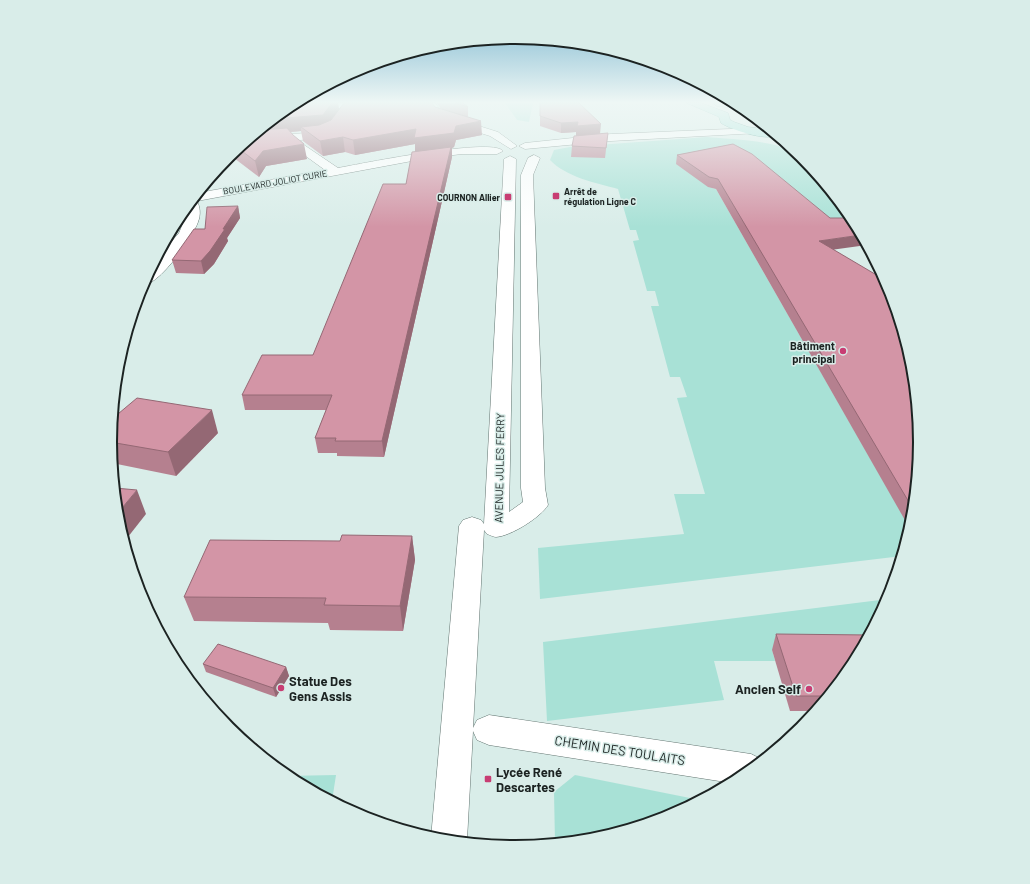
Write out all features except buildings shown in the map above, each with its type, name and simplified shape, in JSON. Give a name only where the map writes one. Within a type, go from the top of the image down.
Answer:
[{"type":"street","points":[[298,144],[335,171]]},
{"type":"street","points":[[542,144],[511,146],[497,151],[499,156],[510,159],[537,154],[564,144]]},
{"type":"street","points":[[525,146],[537,154]]},
{"type":"street","name":"BOULEVARD JOLIOT CURIE","points":[[203,196],[445,152],[497,151]]},
{"type":"street","name":"AVENUE JULES FERRY","points":[[510,159],[496,528],[520,516],[536,505],[533,488],[527,175],[537,154]]},
{"type":"street","points":[[158,266],[176,248],[194,214],[194,207]]},
{"type":"street","points":[[449,834],[472,526]]},
{"type":"street","name":"CHEMIN DES TOULAITS","points":[[489,730],[742,769]]},
{"type":"green space","points":[[608,144],[771,144],[781,146],[814,180],[831,200],[857,238],[803,207],[708,187],[716,189],[905,519],[896,557],[540,599],[538,548],[684,534],[674,494],[705,494],[677,398],[687,397],[680,377],[670,377],[651,306],[659,306],[655,291],[647,291],[633,241],[639,240],[636,230],[630,230],[618,189],[591,182],[573,175],[564,171],[550,160],[554,150],[570,147]]},
{"type":"green space","points":[[880,600],[854,650],[772,650],[775,661],[714,661],[724,700],[547,721],[543,642]]},
{"type":"green space","points":[[336,775],[333,796],[316,787],[298,776]]},
{"type":"green space","points":[[575,775],[692,798],[643,819],[593,832],[555,838],[554,792]]},
{"type":"place","name":"Arrêt de régulation Ligne C","points":[[556,196]]},
{"type":"place","name":"COURNON Allier","points":[[508,197]]},
{"type":"place","name":"Bâtiment principal","points":[[843,351]]},
{"type":"place","name":"Statue Des Gens Assis","points":[[281,688]]},
{"type":"place","name":"Ancien Self","points":[[809,689]]},
{"type":"place","name":"Lycée René Descartes","points":[[488,779]]}]
